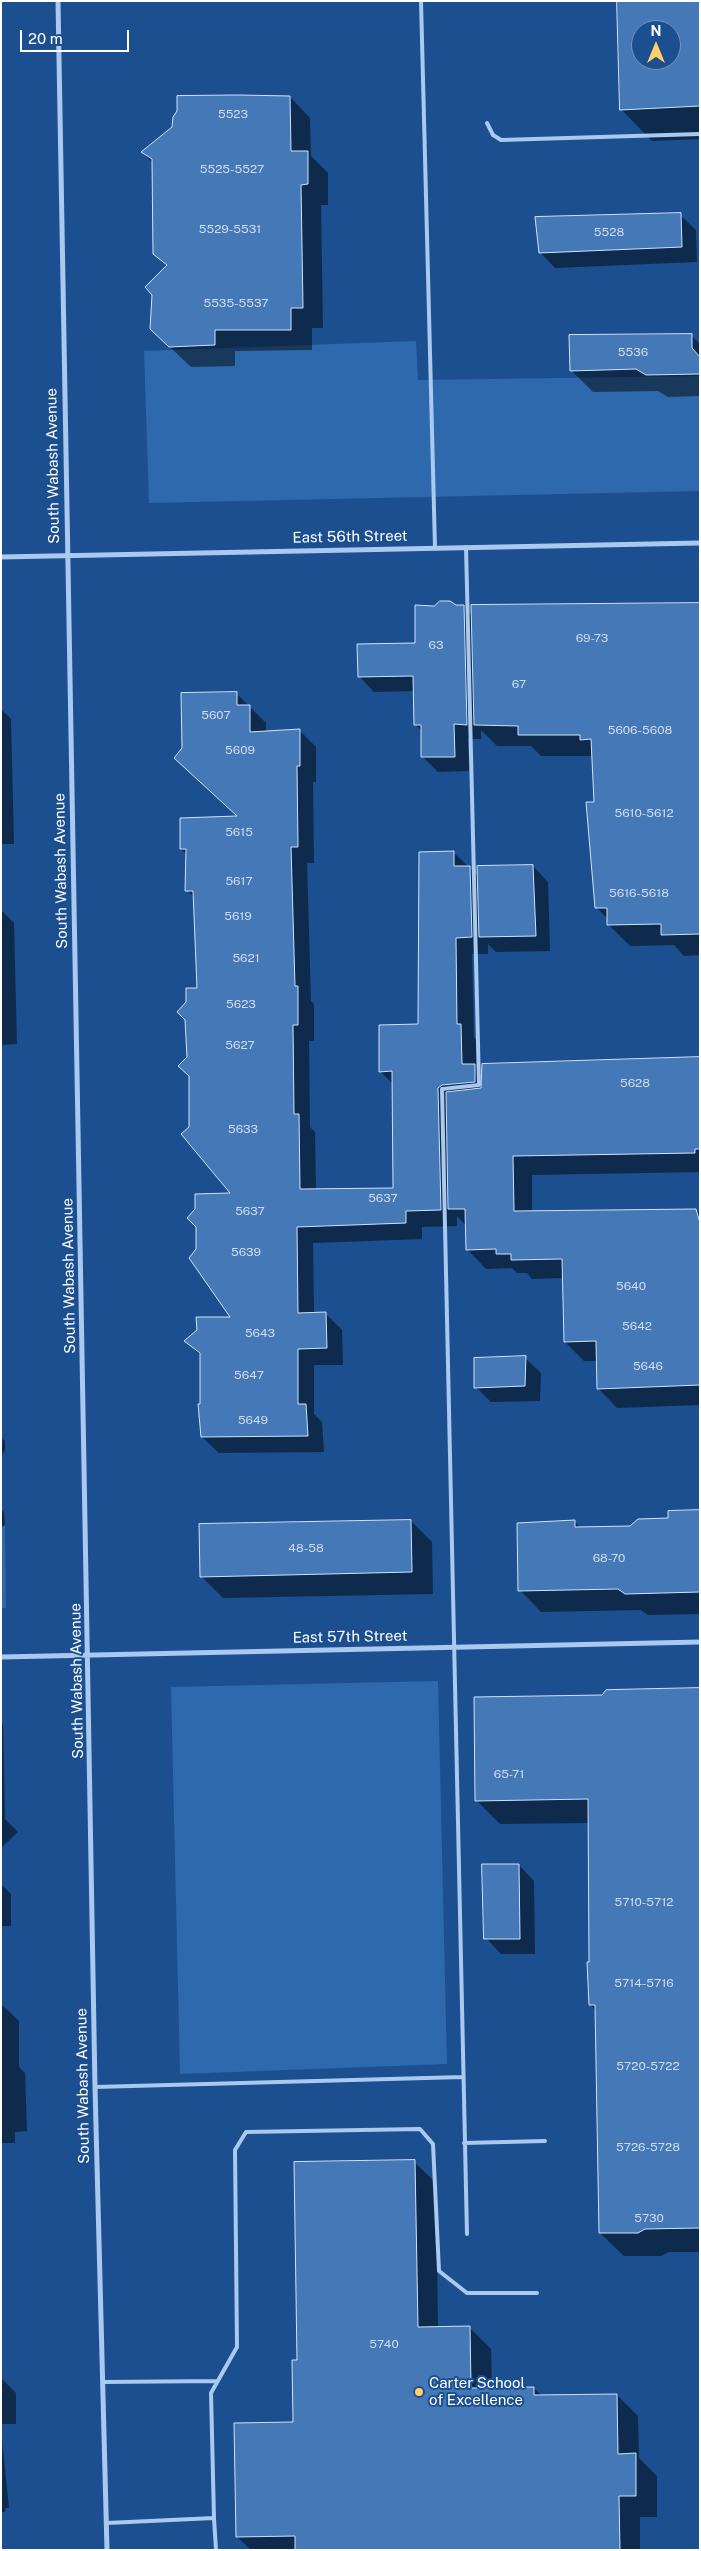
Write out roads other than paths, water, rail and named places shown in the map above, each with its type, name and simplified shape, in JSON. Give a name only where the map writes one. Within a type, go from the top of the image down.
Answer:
[{"type":"street","name":"South Wabash Avenue","points":[[58,1],[96,2087],[108,2550]]},
{"type":"street","name":"East 56th Street","points":[[1,557],[700,543]]},
{"type":"street","name":"East 57th Street","points":[[1,1657],[700,1642]]},
{"type":"lane","points":[[421,1],[435,548]]},
{"type":"lane","points":[[487,123],[493,135],[501,140],[700,134]]},
{"type":"lane","points":[[466,547],[479,1085],[442,1089],[467,2234]]},
{"type":"lane","points":[[96,2087],[463,2077]]},
{"type":"lane","points":[[216,2550],[212,2393],[237,2347],[235,2150],[246,2132],[420,2129],[433,2144],[439,2271],[467,2293],[537,2293]]},
{"type":"lane","points":[[464,2143],[545,2141]]},
{"type":"lane","points":[[103,2382],[218,2381]]},
{"type":"lane","points":[[107,2523],[214,2518]]},
{"type":"place","name":"Carter School of Excellence","points":[[419,2392]]}]
